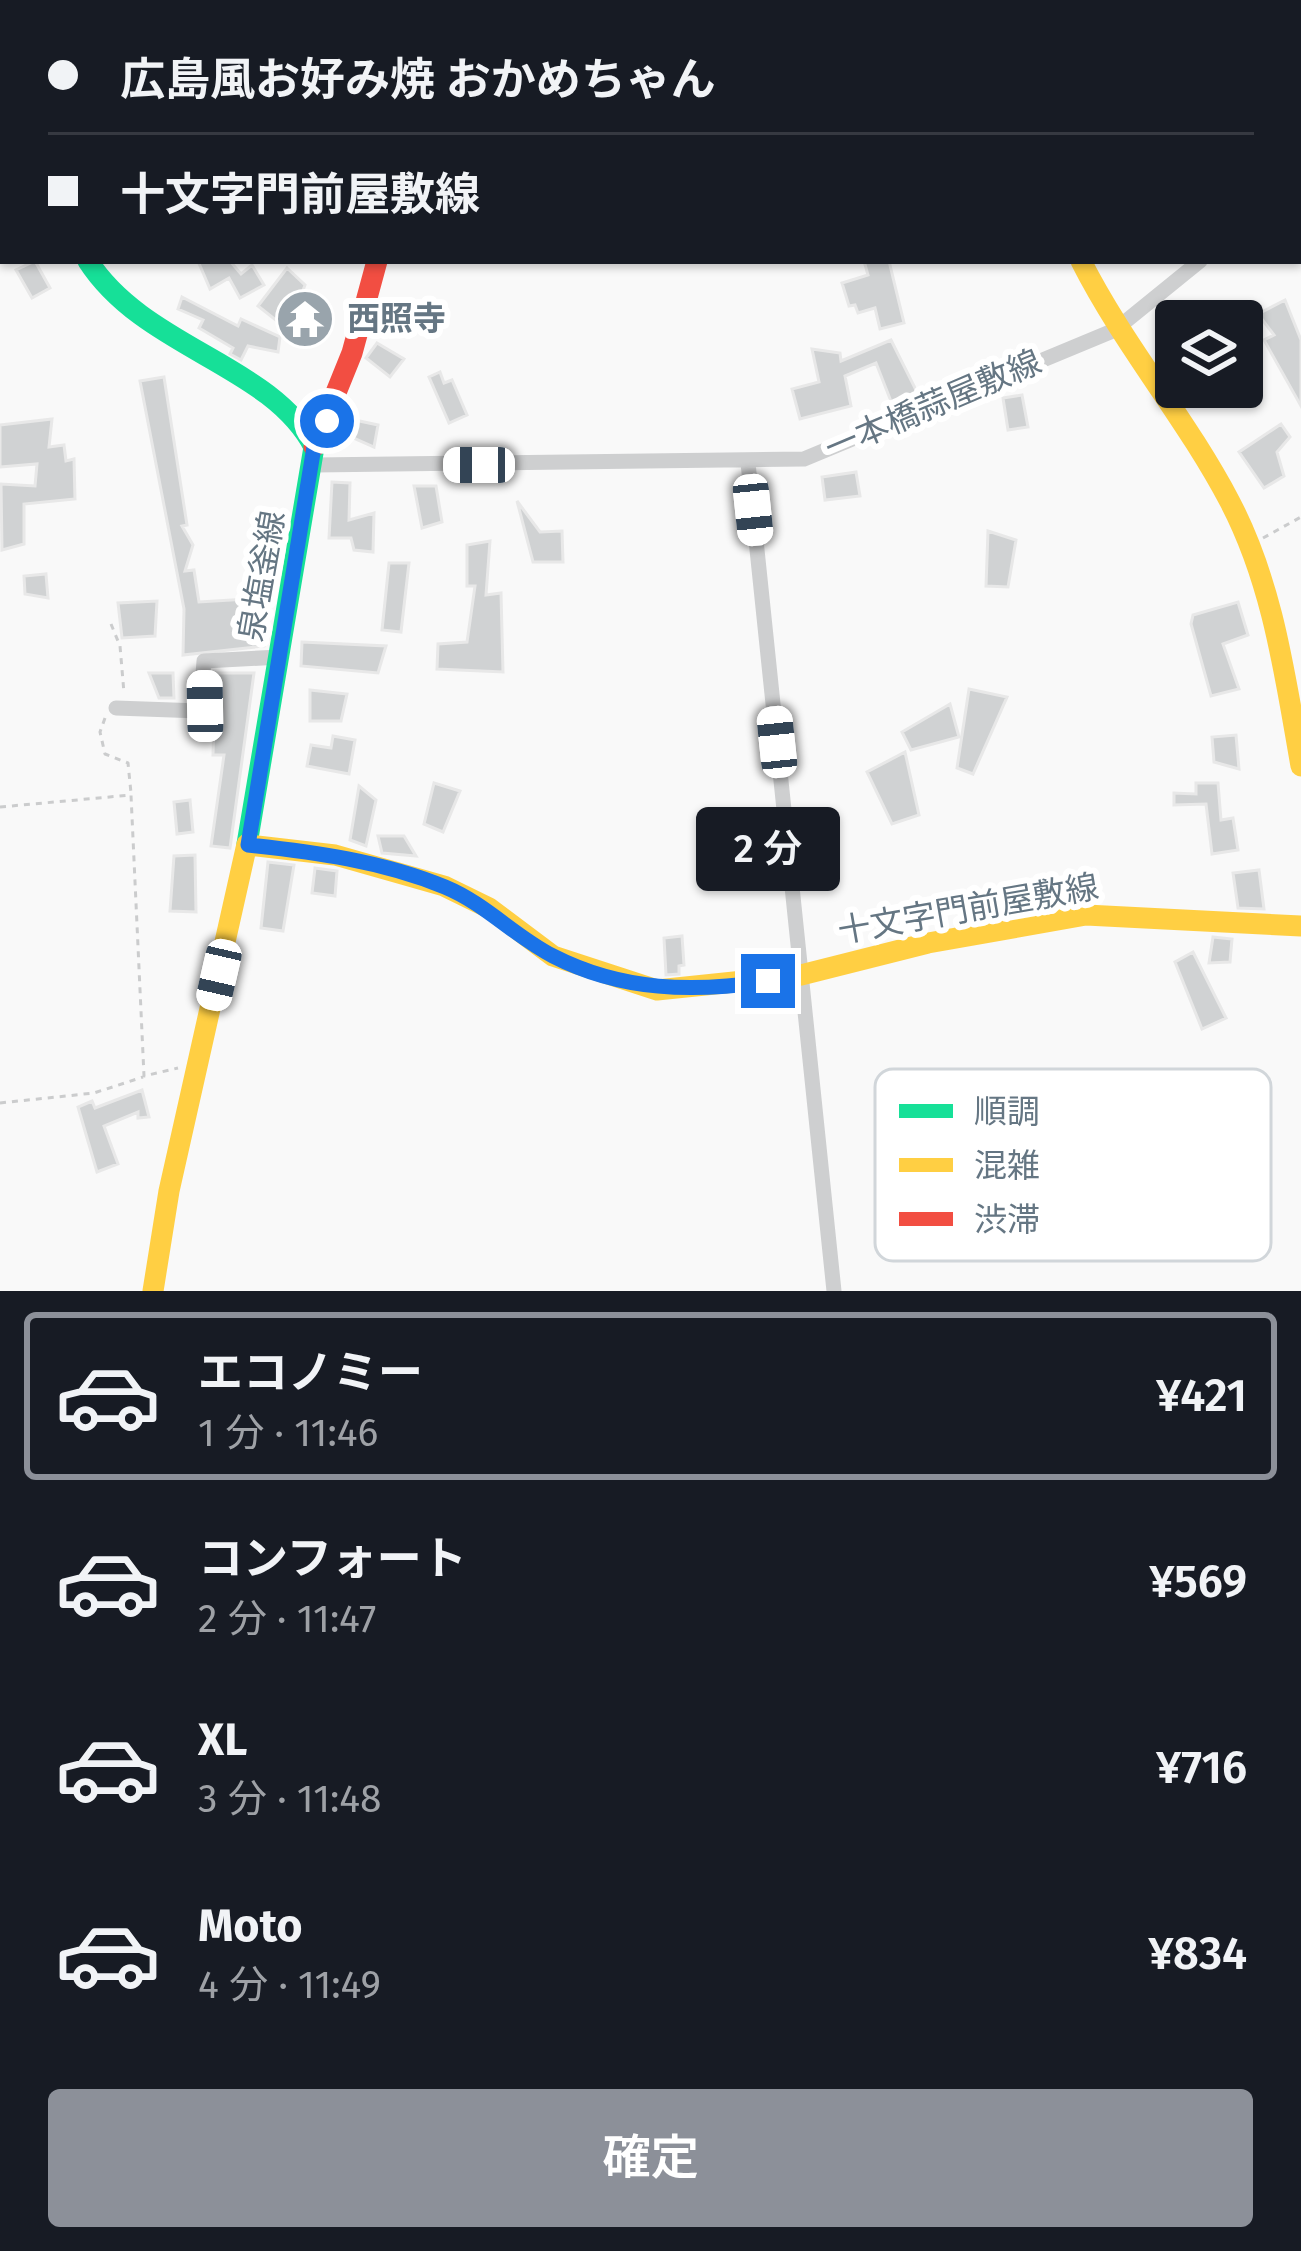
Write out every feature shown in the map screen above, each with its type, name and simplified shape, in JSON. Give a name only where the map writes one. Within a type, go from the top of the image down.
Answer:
[{"type":"street","points":[[91,264],[138,317],[308,430],[315,456]]},
{"type":"street","name":"泉塩釜線","points":[[153,1291],[248,845],[315,456],[352,353],[376,264]]},
{"type":"street","points":[[1082,264],[1115,330],[1228,497],[1251,545],[1276,627],[1301,766]]},
{"type":"street","name":"一本橋蒜屋敷線","points":[[315,456],[748,463],[804,459],[1115,330],[1196,264]]},
{"type":"street","points":[[748,463],[834,1291]]},
{"type":"street","points":[[116,708],[200,711],[204,661],[280,657]]},
{"type":"street","name":"十文字門前屋敷線","points":[[248,845],[335,856],[444,886],[489,908],[553,956],[657,990],[734,986],[802,975],[928,944],[1086,915],[1301,926]]},
{"type":"path","points":[[1251,545],[1301,517]]},
{"type":"path","points":[[0,807],[131,795],[144,1076]]},
{"type":"path","points":[[0,1103],[94,1093],[198,1064]]},
{"type":"building","points":[[37,264],[50,288],[32,298],[16,270]]},
{"type":"building","points":[[199,264],[233,264],[241,274],[252,265],[264,285],[240,298],[229,278],[210,289]]},
{"type":"building","points":[[865,264],[890,264],[904,323],[880,329],[875,308],[858,313],[855,305],[849,306],[842,283],[868,275]]},
{"type":"building","points":[[287,268],[305,285],[302,293],[327,316],[307,339],[283,318],[282,325],[258,306]]},
{"type":"building","points":[[182,297],[238,326],[241,319],[280,337],[278,352],[248,346],[241,360],[230,354],[233,348],[199,328],[203,320],[178,309]]},
{"type":"building","points":[[1285,300],[1301,340],[1301,406],[1264,340],[1274,335],[1263,321],[1263,311]]},
{"type":"building","points":[[891,340],[920,398],[894,409],[876,363],[845,376],[851,406],[800,419],[792,389],[819,382],[812,349],[840,353],[841,361]]},
{"type":"building","points":[[377,343],[404,359],[390,377],[366,358]]},
{"type":"building","points":[[440,372],[444,383],[452,380],[467,415],[449,423],[429,377]]},
{"type":"building","points":[[164,377],[187,525],[182,526],[193,545],[185,571],[194,570],[199,602],[262,598],[264,646],[183,655],[184,609],[140,381]]},
{"type":"building","points":[[1022,395],[1028,427],[1008,430],[1003,398]]},
{"type":"building","points":[[52,419],[49,447],[64,445],[66,461],[74,459],[75,499],[24,504],[24,544],[2,550],[1,484],[35,486],[37,464],[0,467],[0,425]]},
{"type":"building","points":[[350,419],[378,425],[374,447],[347,435]]},
{"type":"building","points":[[1281,424],[1290,437],[1277,452],[1284,476],[1264,488],[1239,452]]},
{"type":"building","points":[[856,472],[860,496],[825,500],[822,477]]},
{"type":"building","points":[[332,482],[350,483],[349,520],[374,513],[373,552],[354,550],[351,538],[329,538]]},
{"type":"building","points":[[414,486],[436,486],[442,522],[422,528]]},
{"type":"building","points":[[517,501],[540,532],[562,531],[563,562],[533,562]]},
{"type":"building","points":[[988,531],[1016,540],[1008,587],[986,586]]},
{"type":"building","points":[[490,541],[486,595],[501,593],[503,672],[437,669],[438,644],[467,642],[475,586],[467,586],[467,545]]},
{"type":"building","points":[[389,563],[409,563],[401,632],[382,630]]},
{"type":"building","points":[[46,574],[48,598],[25,594],[24,576]]},
{"type":"building","points":[[157,601],[155,636],[122,638],[118,603]]},
{"type":"building","points":[[1238,602],[1248,635],[1223,644],[1239,689],[1211,696],[1191,624],[1193,615]]},
{"type":"building","points":[[302,642],[386,646],[378,673],[301,666]]},
{"type":"building","points":[[149,673],[173,673],[174,698],[159,698]]},
{"type":"building","points":[[215,673],[254,673],[230,848],[211,846],[224,755],[213,755]]},
{"type":"building","points":[[969,689],[1007,697],[973,774],[957,768]]},
{"type":"building","points":[[310,690],[347,694],[341,721],[310,721]]},
{"type":"building","points":[[950,704],[959,737],[911,750],[902,732]]},
{"type":"building","points":[[1236,735],[1239,769],[1214,762],[1212,737]]},
{"type":"building","points":[[333,736],[355,740],[349,774],[307,766],[311,745],[331,748]]},
{"type":"building","points":[[905,752],[919,815],[892,824],[867,772]]},
{"type":"building","points":[[434,783],[460,791],[443,832],[424,824]]},
{"type":"building","points":[[1196,783],[1218,783],[1221,820],[1233,818],[1238,850],[1212,854],[1206,804],[1174,805],[1174,793],[1196,794]]},
{"type":"building","points":[[359,786],[376,800],[366,846],[350,840]]},
{"type":"building","points":[[190,800],[193,832],[177,834],[174,802]]},
{"type":"building","points":[[378,836],[404,836],[416,856],[382,853]]},
{"type":"building","points":[[195,855],[196,912],[170,911],[174,856]]},
{"type":"building","points":[[268,862],[294,865],[283,931],[261,928]]},
{"type":"building","points":[[315,868],[337,871],[335,896],[312,893]]},
{"type":"building","points":[[1259,870],[1264,909],[1238,908],[1233,873]]},
{"type":"building","points":[[682,936],[684,965],[679,966],[679,974],[666,975],[664,938]]},
{"type":"building","points":[[1213,937],[1232,939],[1230,962],[1209,963]]},
{"type":"building","points":[[1193,952],[1226,1018],[1202,1029],[1175,962]]},
{"type":"building","points":[[142,1090],[149,1117],[138,1118],[138,1112],[104,1126],[118,1164],[97,1172],[78,1107],[92,1101],[95,1108]]},
{"type":"traffic: fast","points":[[90,264],[141,316],[269,395],[314,447],[247,844]]},
{"type":"traffic: slow","points":[[1083,264],[1213,471],[1245,533],[1276,631],[1301,766]]},
{"type":"traffic: slow","points":[[153,1291],[169,1191],[247,844]]},
{"type":"traffic: slow","points":[[248,845],[335,855],[444,886],[489,908],[553,956],[657,990],[801,975],[928,943],[1086,915],[1301,926]]},
{"type":"traffic: jam","points":[[314,447],[352,353],[376,264]]},
{"type":"place","name":"西照寺","points":[[305,319]]},
{"type":"route","points":[[327,421],[314,447],[315,465],[248,845],[335,856],[444,886],[489,908],[553,956],[657,990],[768,981]]}]
